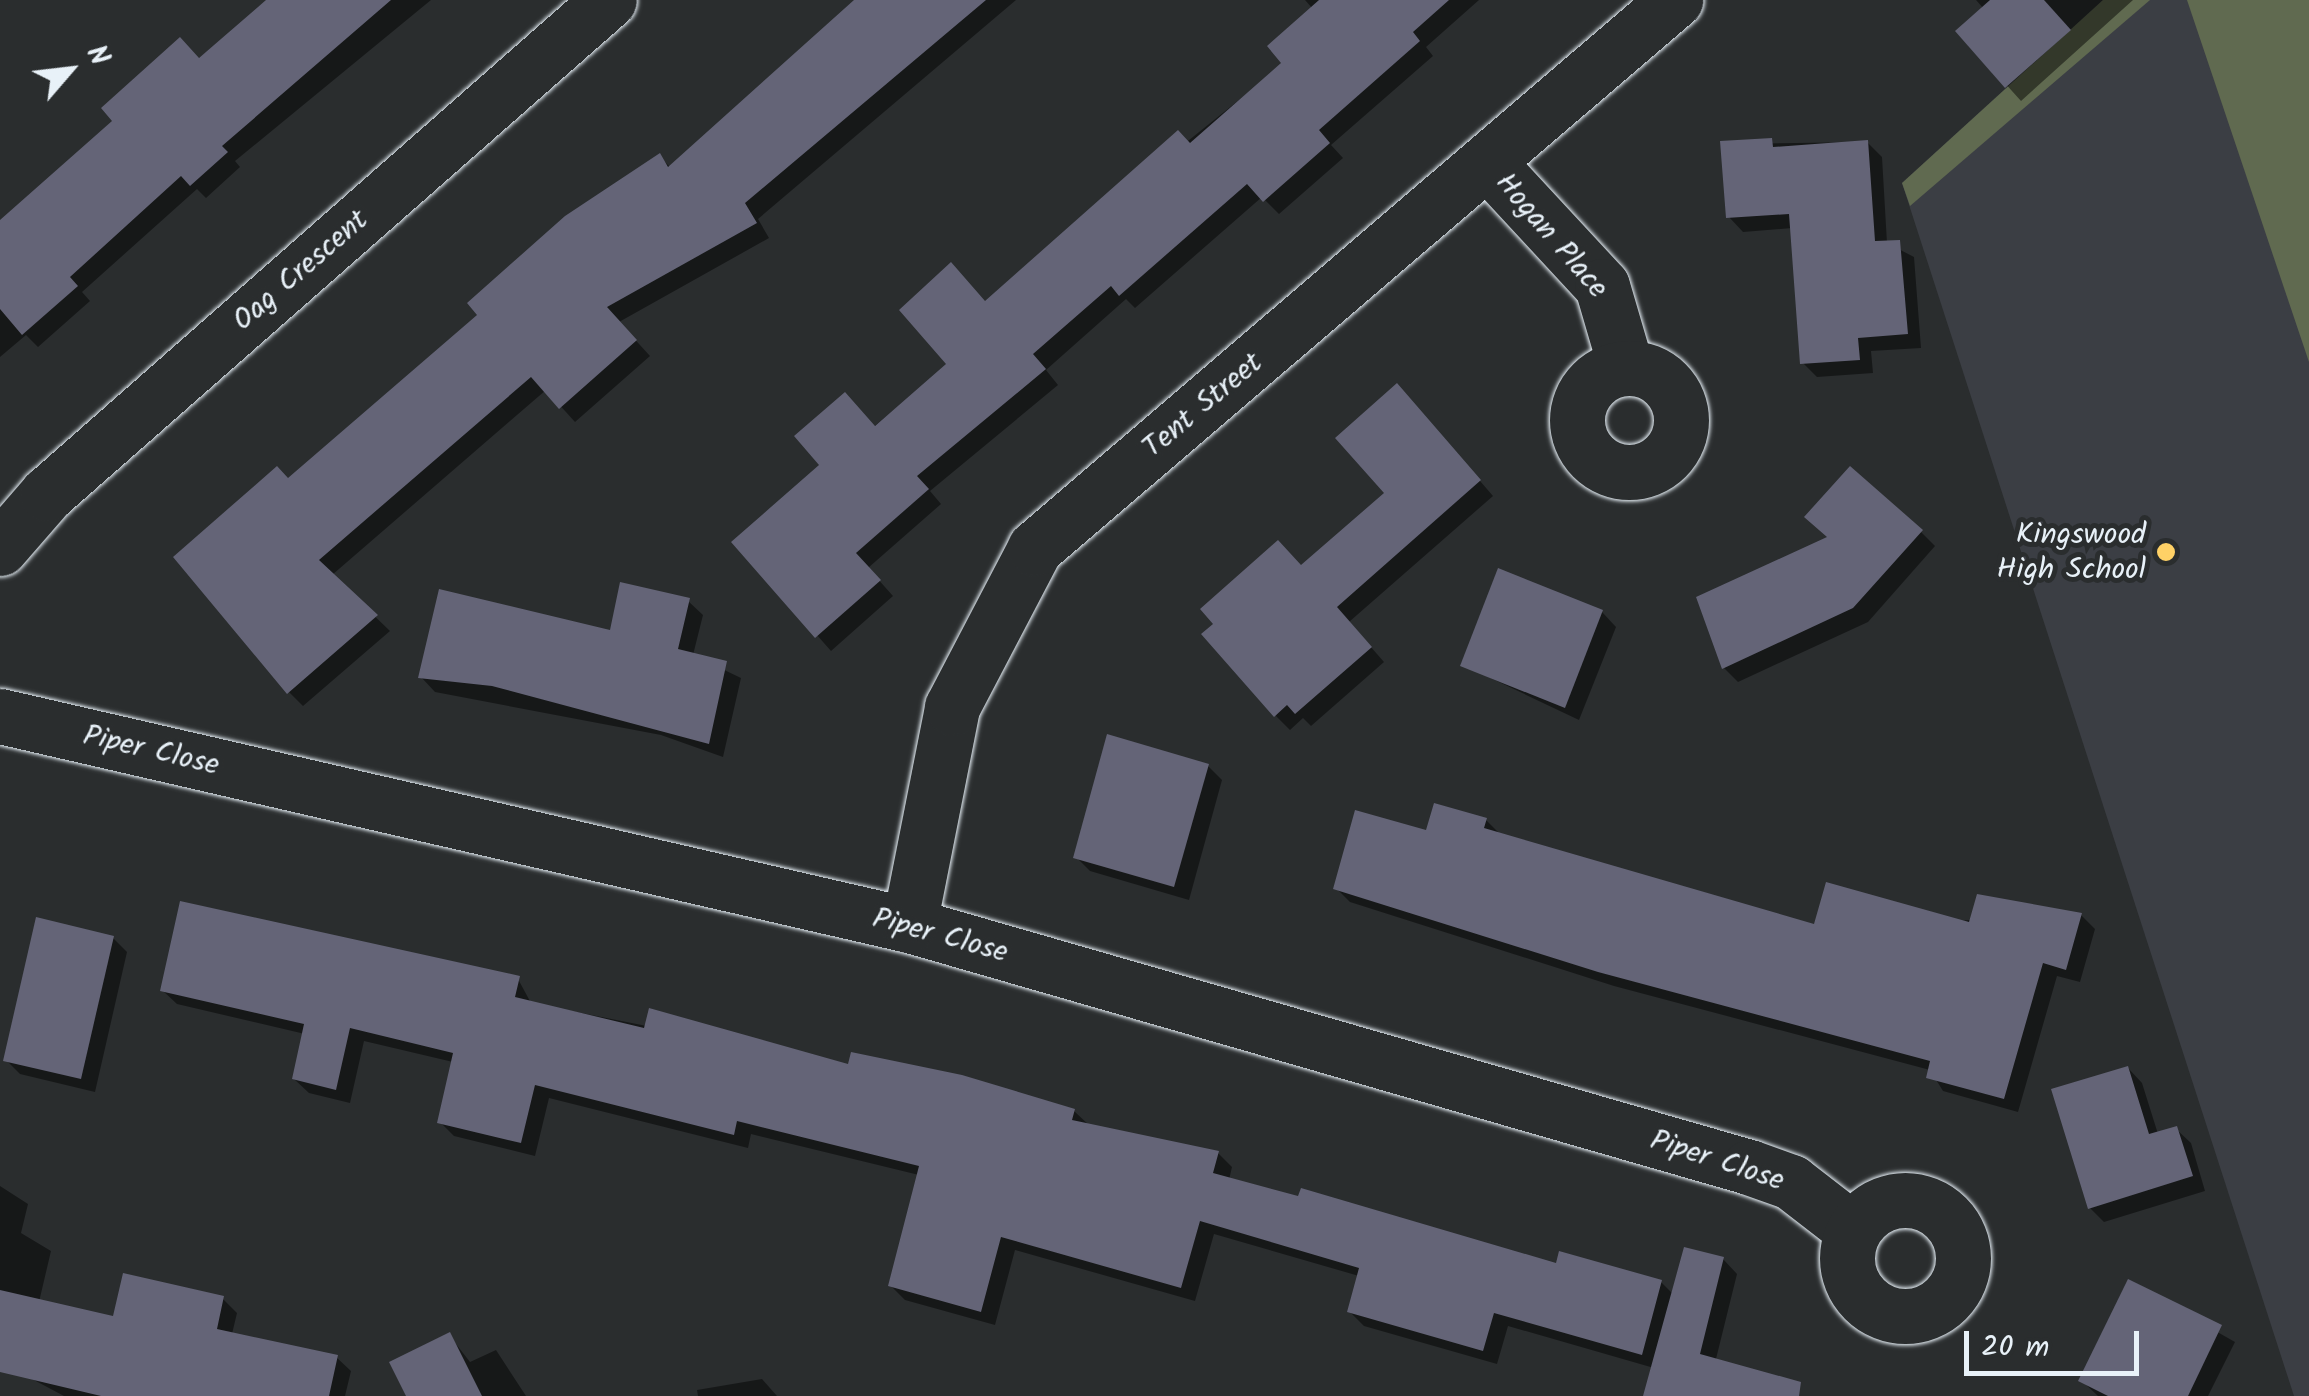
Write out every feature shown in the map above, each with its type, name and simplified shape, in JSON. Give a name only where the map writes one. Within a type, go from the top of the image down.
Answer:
[{"type":"street","name":"Oag Crescent","points":[[0,548],[48,494],[609,0]]},
{"type":"street","name":"Tent Street","points":[[908,925],[952,707],[1035,548],[1489,164],[1675,0]]},
{"type":"street","name":"Hogan Place","points":[[1489,164],[1602,286],[1626,368]]},
{"type":"street","name":"Piper Close","points":[[0,716],[908,925],[1748,1167],[1791,1182],[1854,1230]]},
{"type":"shaded area","name":"Kingswood High School","points":[[2103,0],[2309,0],[2309,1396],[2294,1396],[1902,183]]},
{"type":"green space","points":[[2103,0],[2150,0],[1910,206],[1902,183]]},
{"type":"green space","points":[[2187,0],[2309,0],[2309,362]]},
{"type":"building","points":[[266,0],[391,0],[222,146],[228,152],[190,186],[181,176],[70,277],[78,286],[22,335],[0,309],[0,220],[112,121],[101,108],[180,37],[199,58]]},
{"type":"building","points":[[854,0],[986,0],[745,203],[757,223],[607,307],[637,340],[559,409],[531,377],[319,560],[378,615],[287,694],[173,557],[277,466],[288,478],[477,315],[467,303],[565,216],[660,153],[668,167]]},
{"type":"building","points":[[1319,0],[1449,0],[1413,32],[1420,41],[1319,130],[1330,143],[1263,202],[1247,184],[1119,296],[1111,286],[1033,354],[1046,369],[917,476],[929,489],[856,553],[881,580],[815,638],[731,542],[819,465],[794,436],[845,392],[875,426],[946,364],[899,310],[951,262],[985,301],[1178,130],[1190,143],[1281,63],[1267,46]]},
{"type":"building","points":[[1990,0],[2044,0],[2071,30],[2005,88],[1955,31]]},
{"type":"building","points":[[1772,138],[1773,147],[1868,140],[1875,241],[1900,240],[1908,334],[1858,338],[1860,360],[1800,364],[1789,214],[1726,218],[1720,141]]},
{"type":"building","points":[[1397,383],[1481,480],[1337,607],[1372,647],[1295,714],[1287,705],[1274,717],[1201,634],[1213,624],[1200,609],[1278,540],[1301,565],[1384,493],[1335,438]]},
{"type":"building","points":[[1850,466],[1923,530],[1853,608],[1722,669],[1696,597],[1827,537],[1804,517]]},
{"type":"building","points":[[1498,568],[1603,610],[1565,708],[1460,666]]},
{"type":"building","points":[[620,582],[690,598],[678,649],[727,661],[709,744],[492,686],[418,678],[439,589],[610,630]]},
{"type":"building","points":[[1107,734],[1209,764],[1174,887],[1073,858]]},
{"type":"building","points":[[1434,803],[1487,818],[1484,828],[1814,924],[1826,882],[1969,922],[1977,894],[2082,913],[2066,970],[2043,963],[2004,1099],[1926,1078],[1930,1061],[1598,972],[1333,889],[1355,810],[1426,830]]},
{"type":"building","points":[[180,901],[520,976],[515,997],[644,1028],[649,1008],[848,1064],[851,1052],[962,1075],[1075,1109],[1072,1120],[1219,1151],[1213,1173],[1298,1196],[1301,1188],[1556,1263],[1559,1251],[1662,1280],[1642,1355],[1494,1313],[1483,1351],[1347,1312],[1359,1268],[1200,1221],[1181,1288],[1001,1237],[981,1312],[888,1286],[919,1166],[737,1121],[734,1135],[535,1085],[521,1143],[437,1123],[453,1053],[350,1028],[336,1090],[292,1079],[304,1024],[160,991]]},
{"type":"building","points":[[36,917],[114,936],[81,1079],[3,1061]]},
{"type":"building","points":[[2128,1066],[2149,1134],[2177,1126],[2193,1176],[2088,1209],[2051,1089]]},
{"type":"building","points":[[1684,1247],[1724,1257],[1700,1354],[1801,1382],[1799,1396],[1643,1396]]},
{"type":"building","points":[[123,1273],[224,1296],[217,1329],[338,1355],[329,1396],[101,1396],[0,1372],[0,1290],[113,1316]]},
{"type":"building","points":[[2128,1279],[2222,1325],[2188,1396],[2108,1396],[2078,1381]]},
{"type":"building","points":[[450,1332],[482,1396],[406,1396],[389,1362]]},
{"type":"place","name":"Kingswood High School","points":[[2166,552]]}]
